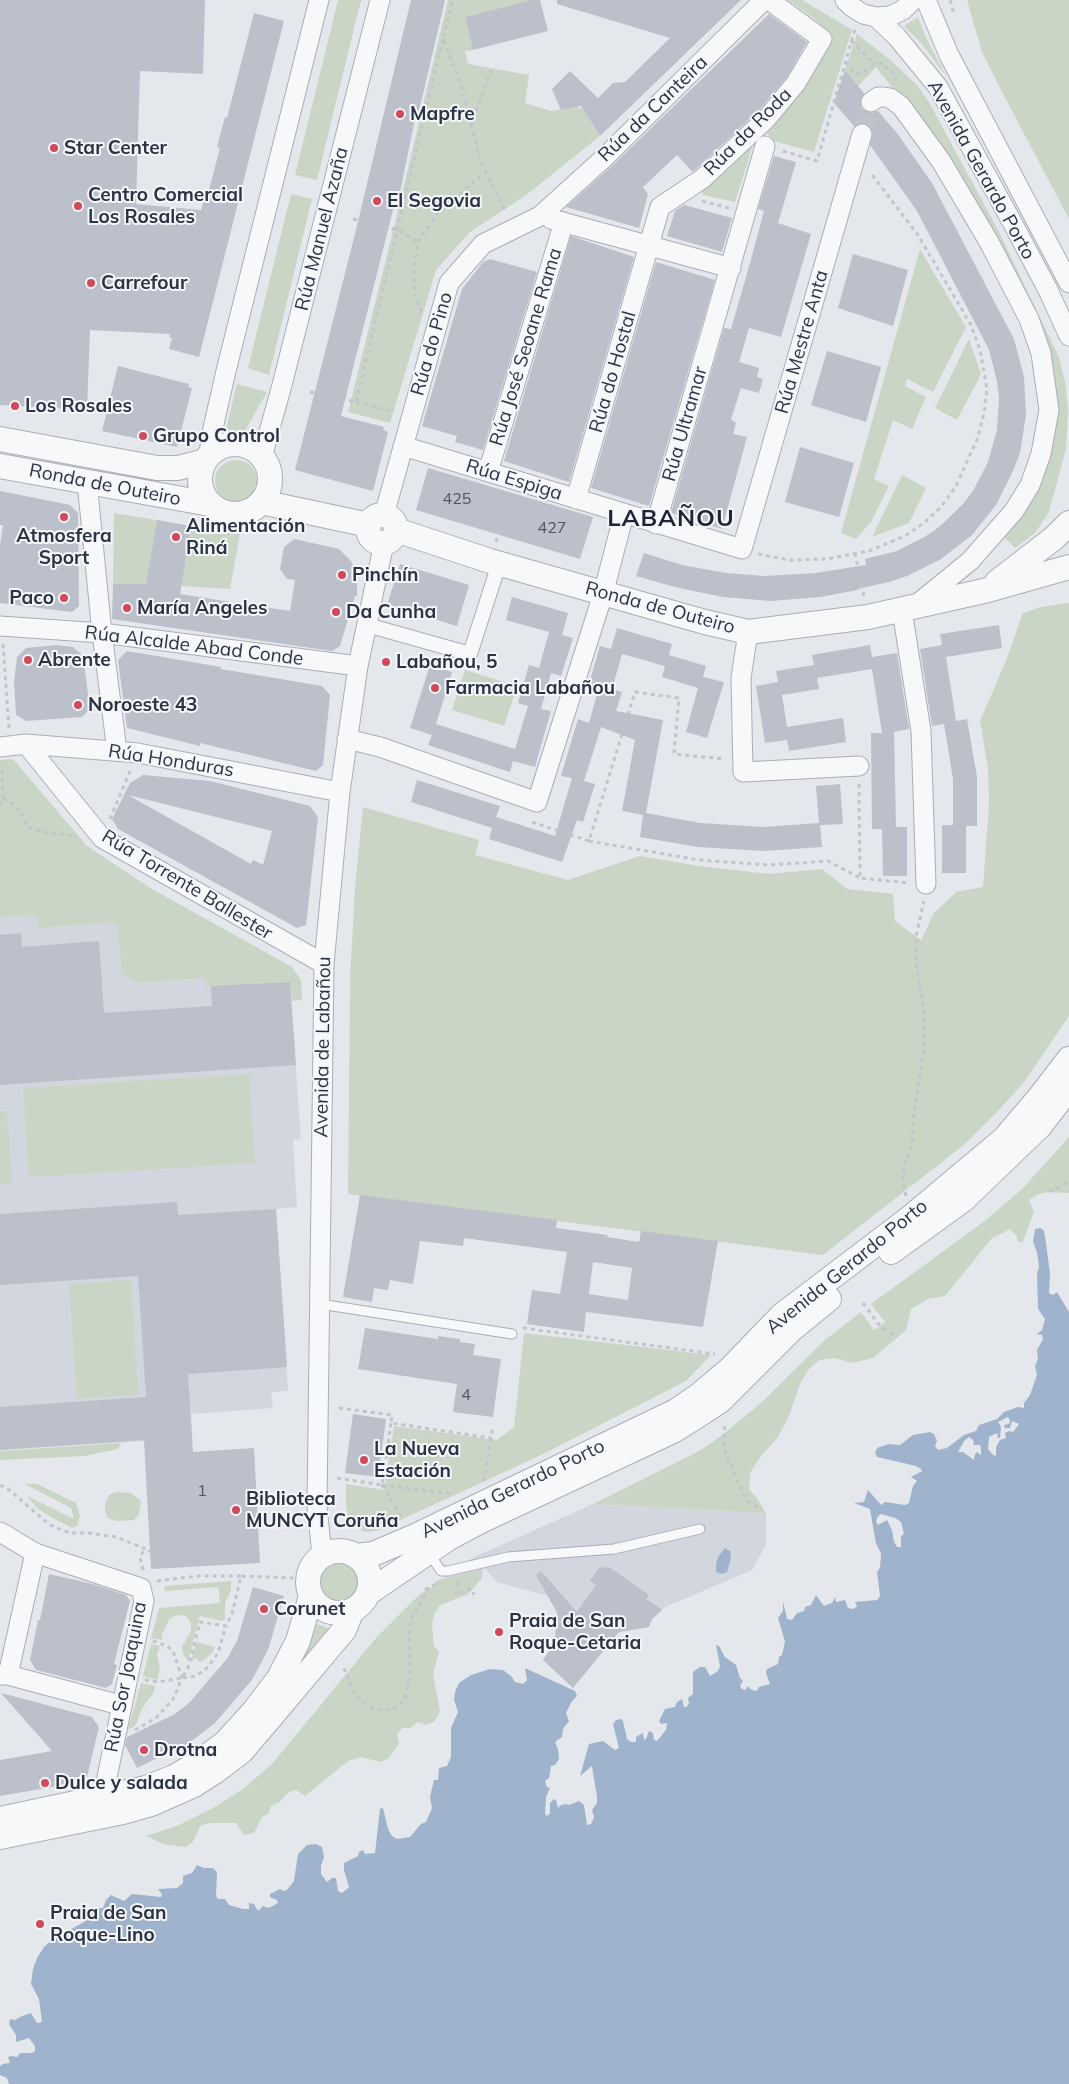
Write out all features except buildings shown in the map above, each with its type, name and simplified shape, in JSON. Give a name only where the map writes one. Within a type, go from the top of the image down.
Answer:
[{"type":"street","points":[[207,458],[226,371],[319,0]]},
{"type":"street","name":"Rúa Manuel Azaña","points":[[262,457],[380,0]]},
{"type":"street","name":"Rúa da Canteira","points":[[540,216],[605,158],[764,0]]},
{"type":"street","name":"Rúa da Roda","points":[[650,246],[660,207],[702,179],[768,118],[796,83],[822,39],[770,0]]},
{"type":"street","points":[[846,0],[852,7],[863,14],[876,17],[890,16],[903,10],[913,0]]},
{"type":"street","name":"Avenida Gerardo Porto","points":[[926,0],[948,55],[1069,283]]},
{"type":"street","name":"Avenida Gerardo Porto","points":[[876,17],[897,37],[938,87],[1016,230],[1069,336]]},
{"type":"street","points":[[871,102],[878,97],[890,98],[901,106],[941,161],[1009,280],[1029,319],[1041,353],[1048,410],[1042,454],[1030,485],[1014,511],[970,561],[908,609],[921,731],[926,884]]},
{"type":"street","name":"Rúa Mestre Anta","points":[[742,549],[862,134]]},
{"type":"street","name":"Rúa Ultramar","points":[[656,524],[744,225],[765,146]]},
{"type":"street","points":[[540,216],[731,268]]},
{"type":"street","name":"Rúa do Pino","points":[[383,528],[403,446],[450,283],[483,244],[540,216]]},
{"type":"street","name":"Rúa José Seoane Rama","points":[[488,472],[564,222]]},
{"type":"street","name":"Rúa do Hostal","points":[[576,499],[650,246]]},
{"type":"street","name":"Ronda de Outeiro","points":[[0,439],[157,468],[178,468],[207,458],[226,445],[235,444],[254,450],[262,457]]},
{"type":"street","name":"Rúa Espiga","points":[[403,446],[742,549]]},
{"type":"street","points":[[261,502],[269,484],[270,474],[262,457]]},
{"type":"street","name":"Ronda de Outeiro","points":[[207,458],[201,471],[200,483],[203,494],[210,504],[219,510],[236,514],[252,509],[261,502],[383,528],[603,594],[748,632],[868,617],[908,609],[988,590],[1069,567]]},
{"type":"street","name":"Ronda de Outeiro","points":[[0,466],[210,504]]},
{"type":"street","points":[[87,482],[102,633],[117,751]]},
{"type":"street","points":[[347,739],[380,747],[537,802],[603,594],[624,514]]},
{"type":"street","name":"Ronda de Outeiro","points":[[988,590],[1054,538],[1069,523]]},
{"type":"street","name":"Avenida de Labañou","points":[[322,1556],[318,1506],[324,964],[340,792],[347,739],[383,528]]},
{"type":"street","points":[[367,625],[470,654],[494,562]]},
{"type":"street","name":"Rúa Alcalde Abad Conde","points":[[1,626],[102,633],[358,666]]},
{"type":"street","points":[[748,632],[741,678],[743,772],[859,766]]},
{"type":"street","name":"Rúa Honduras","points":[[10,749],[138,753],[340,792]]},
{"type":"street","name":"Rúa Torrente Ballester","points":[[10,749],[102,838],[324,964]]},
{"type":"street","name":"Avenida Gerardo Porto","points":[[356,1556],[373,1554],[413,1536],[676,1411],[698,1396],[728,1370],[782,1315],[911,1217],[1004,1139],[1040,1098],[1069,1059]]},
{"type":"street","name":"Avenida Gerardo Porto","points":[[360,1601],[428,1551],[481,1521],[673,1431],[720,1401],[791,1330],[854,1279],[963,1200],[1040,1126],[1069,1088]]},
{"type":"street","points":[[0,1532],[35,1553],[142,1579]]},
{"type":"street","points":[[0,1819],[146,1788],[174,1777],[198,1763],[225,1743],[254,1711],[279,1678],[298,1640],[312,1596],[308,1579],[310,1570],[322,1556],[339,1550],[356,1556],[363,1561],[370,1576],[360,1601],[344,1630],[241,1752],[194,1785],[151,1804],[123,1812],[0,1837]]},
{"type":"street","points":[[35,1553],[4,1675],[120,1706]]},
{"type":"street","name":"Rúa Sor Joaquina","points":[[110,1797],[107,1777],[120,1706],[144,1601],[142,1579]]},
{"type":"street","points":[[312,1596],[325,1609],[343,1613],[360,1601]]},
{"type":"lane","points":[[320,1304],[512,1334]]},
{"type":"lane","points":[[428,1551],[441,1571],[448,1571],[508,1557],[614,1548],[700,1529]]},
{"type":"path","points":[[356,402],[452,2]]},
{"type":"path","points":[[765,146],[818,161],[854,29]]},
{"type":"path","points":[[443,39],[461,84],[480,160],[514,229]]},
{"type":"path","points":[[851,41],[875,64]]},
{"type":"path","points":[[845,62],[853,72],[859,74],[879,62],[884,65],[892,72],[897,81],[898,89],[890,98]]},
{"type":"path","points":[[471,126],[492,68]]},
{"type":"path","points":[[742,549],[770,557],[790,560],[827,559],[869,551],[905,536],[924,523],[941,507],[956,486],[978,437],[987,389],[980,350],[970,326],[946,280],[918,235],[856,153]]},
{"type":"path","points":[[423,315],[415,297],[414,270],[418,242],[441,208],[486,172]]},
{"type":"path","points":[[353,219],[398,230],[418,242]]},
{"type":"path","points":[[310,392],[402,414]]},
{"type":"path","points":[[494,562],[516,481]]},
{"type":"path","points":[[856,554],[862,587]]},
{"type":"path","points":[[0,805],[3,798],[10,749],[1,626]]},
{"type":"path","points":[[589,841],[635,692],[679,698],[674,754],[743,761]]},
{"type":"path","points":[[102,838],[138,753]]},
{"type":"path","points":[[859,766],[860,878]]},
{"type":"path","points":[[3,798],[13,804],[20,812],[28,827],[43,832],[67,835]]},
{"type":"path","points":[[537,802],[531,821],[589,841],[716,861],[770,866],[828,861],[860,878],[926,884],[921,921],[916,936],[917,969],[924,1012],[924,1048],[913,1120],[912,1146],[904,1165],[906,1196]]},
{"type":"path","points":[[1049,1192],[1069,1181]]},
{"type":"path","points":[[863,1303],[880,1326],[897,1337]]},
{"type":"path","points":[[512,1334],[513,1326],[718,1354]]},
{"type":"path","points":[[339,1408],[392,1415],[382,1484],[406,1523]]},
{"type":"path","points":[[391,1423],[491,1438]]},
{"type":"path","points":[[725,1426],[725,1451],[742,1492],[746,1500],[758,1508],[762,1508]]},
{"type":"path","points":[[483,1486],[493,1428]]},
{"type":"path","points":[[337,1478],[444,1492],[461,1497]]},
{"type":"path","points":[[0,1485],[8,1489],[50,1525],[70,1533],[89,1533],[116,1538],[150,1551],[143,1552],[140,1557],[142,1579]]},
{"type":"path","points":[[155,1574],[155,1581],[198,1576],[294,1578]]},
{"type":"path","points":[[142,1680],[158,1682],[196,1676],[208,1668],[218,1652],[232,1614],[241,1576]]},
{"type":"path","points":[[450,1581],[458,1580],[456,1594],[472,1589],[474,1594]]},
{"type":"path","points":[[344,1668],[353,1691],[361,1701],[371,1708],[383,1710],[394,1708],[403,1702],[410,1672],[408,1636],[411,1619],[430,1587],[442,1583]]},
{"type":"path","points":[[424,1584],[427,1591]]},
{"type":"path","points":[[114,1739],[156,1718],[173,1699],[188,1668],[200,1622],[226,1626]]},
{"type":"path","points":[[161,1643],[173,1652],[182,1678]]},
{"type":"shaded area","points":[[37,915],[39,928],[117,923],[121,969],[124,976],[134,982],[205,978],[286,982],[290,987],[301,1139],[293,1140],[297,1207],[276,1209],[288,1391],[271,1392],[273,1408],[191,1414],[192,1438],[0,1450],[0,917]]},
{"type":"shaded area","points":[[593,1504],[766,1513],[766,1545],[752,1570],[665,1607],[652,1619],[649,1627],[619,1632],[570,1685],[543,1660],[555,1642],[556,1626],[552,1622],[557,1614],[548,1596],[497,1582],[485,1569],[439,1581],[472,1558]]},
{"type":"green space","points":[[338,0],[361,0],[317,180],[295,175]]},
{"type":"green space","points":[[448,0],[532,0],[465,17],[473,50],[465,51],[468,64],[529,75],[525,103],[551,111],[577,107],[583,109],[600,136],[525,196],[470,232],[436,270],[390,423],[348,412]]},
{"type":"green space","points":[[788,0],[802,0],[852,30],[814,152],[773,141],[767,133],[791,103],[832,35],[812,17]]},
{"type":"green space","points":[[967,0],[1069,0],[1069,219],[982,52]]},
{"type":"green space","points":[[918,17],[927,40],[946,76],[921,43],[904,26]]},
{"type":"green space","points":[[857,34],[889,59],[917,85],[929,102],[1000,234],[1059,357],[1065,382],[1068,411],[1066,449],[1049,512],[1035,533],[1015,548],[1001,534],[1031,500],[1051,380],[912,113],[876,67],[858,86],[845,70]]},
{"type":"green space","points":[[746,147],[752,148],[735,202],[703,195],[700,189]]},
{"type":"green space","points":[[291,194],[312,199],[269,375],[248,368]]},
{"type":"green space","points":[[920,249],[966,327],[933,392],[907,379],[905,386],[926,397],[912,429],[893,420],[874,479],[889,486],[871,522],[856,539],[841,533]]},
{"type":"green space","points":[[969,339],[981,374],[957,420],[935,408]]},
{"type":"green space","points":[[237,384],[267,392],[244,433],[225,433]]},
{"type":"green space","points":[[236,460],[251,466],[257,481],[251,496],[236,502],[221,496],[215,481],[221,466]]},
{"type":"green space","points":[[902,475],[926,488],[909,523],[872,537]]},
{"type":"green space","points":[[114,513],[157,520],[146,584],[113,584]]},
{"type":"green space","points":[[191,526],[240,534],[230,589],[181,586]]},
{"type":"green space","points":[[1069,603],[1069,1016],[1025,1081],[965,1144],[823,1255],[348,1194],[350,978],[355,888],[363,807],[479,840],[475,855],[568,880],[640,856],[699,866],[769,874],[822,869],[847,889],[893,894],[895,921],[921,940],[934,913],[956,892],[983,887],[989,804],[988,769],[980,721],[1005,663],[1023,613],[1041,607]]},
{"type":"green space","points":[[465,670],[517,686],[504,726],[452,710]]},
{"type":"green space","points":[[13,759],[87,846],[152,889],[292,967],[301,980],[302,1000],[292,1001],[290,985],[286,982],[207,986],[204,978],[134,982],[124,976],[121,969],[117,923],[38,928],[37,915],[0,917],[0,760]]},
{"type":"green space","points":[[249,1074],[255,1163],[29,1177],[23,1088]]},
{"type":"green space","points":[[0,1111],[7,1111],[12,1183],[0,1184]]},
{"type":"green space","points":[[1069,1137],[1069,1193],[1049,1192],[1038,1194],[1029,1200],[1034,1212],[1023,1242],[1018,1242],[1016,1235],[1010,1229],[991,1239],[945,1296],[928,1299],[911,1309],[906,1330],[873,1358],[852,1363],[835,1358],[819,1360],[808,1370],[800,1384],[789,1416],[778,1437],[761,1456],[750,1473],[749,1489],[766,1513],[593,1504],[701,1450],[721,1436],[762,1402],[825,1340],[861,1312],[874,1330],[880,1326],[885,1322],[871,1304],[986,1220],[1022,1189]]},
{"type":"green space","points":[[131,1280],[138,1395],[77,1398],[69,1284]]},
{"type":"green space","points":[[524,1333],[711,1355],[686,1381],[539,1456],[379,1530],[367,1532],[358,1529],[349,1521],[346,1506],[346,1484],[384,1490],[394,1426],[497,1440],[514,1427]]},
{"type":"green space","points":[[121,1443],[118,1449],[84,1456],[0,1460],[0,1451]]},
{"type":"green space","points":[[25,1484],[37,1484],[76,1503],[80,1516],[77,1526],[72,1528],[38,1509],[27,1496],[74,1519],[71,1508]]},
{"type":"green space","points":[[116,1492],[131,1493],[141,1501],[139,1514],[134,1520],[116,1521],[108,1518],[105,1504],[109,1495]]},
{"type":"green space","points":[[344,1562],[352,1565],[358,1571],[361,1583],[358,1595],[352,1601],[336,1604],[328,1601],[322,1595],[319,1579],[322,1571],[328,1565]]},
{"type":"green space","points":[[482,1570],[482,1578],[474,1588],[466,1595],[440,1605],[434,1614],[432,1625],[434,1646],[439,1652],[433,1674],[440,1711],[435,1721],[426,1725],[418,1722],[410,1728],[402,1728],[397,1735],[399,1743],[389,1758],[380,1762],[361,1757],[348,1761],[305,1796],[296,1790],[289,1792],[279,1802],[271,1806],[268,1814],[262,1817],[254,1833],[244,1835],[236,1823],[210,1823],[201,1825],[192,1843],[185,1847],[163,1844],[146,1836],[179,1825],[213,1808],[243,1789],[272,1764],[376,1638],[420,1594],[433,1587],[436,1581]]},
{"type":"green space","points":[[231,1581],[231,1591],[225,1603],[225,1619],[222,1621],[200,1616],[188,1661],[183,1654],[182,1647],[191,1631],[191,1623],[186,1616],[176,1615],[169,1619],[162,1635],[162,1640],[151,1638],[159,1608],[220,1603],[218,1587],[164,1591],[165,1586]]},
{"type":"green space","points":[[317,1624],[336,1631],[280,1691]]},
{"type":"green space","points":[[196,1642],[215,1647],[212,1653],[199,1662],[197,1658],[191,1661]]},
{"type":"green space","points":[[151,1644],[160,1646],[157,1654],[160,1669],[157,1680],[143,1676]]},
{"type":"green space","points":[[141,1683],[155,1686],[153,1694],[142,1708],[136,1725],[128,1730]]},
{"type":"water","points":[[1041,1228],[1044,1231],[1050,1274],[1049,1293],[1053,1295],[1057,1292],[1069,1312],[1069,2084],[9,2084],[7,2078],[0,2075],[0,2066],[10,2063],[8,2057],[17,2057],[20,2053],[32,2053],[35,2051],[35,2046],[29,2038],[16,2042],[16,2035],[9,2024],[10,2019],[15,2020],[31,2013],[37,2023],[42,2022],[39,1999],[31,1984],[37,1958],[44,1947],[53,1939],[84,1922],[96,1908],[103,1908],[106,1900],[111,1895],[124,1901],[132,1894],[161,1897],[162,1894],[158,1889],[177,1888],[183,1883],[183,1876],[192,1873],[197,1865],[204,1868],[213,1868],[217,1872],[216,1896],[218,1899],[225,1899],[229,1905],[243,1909],[249,1909],[249,1903],[254,1904],[258,1911],[263,1906],[269,1908],[278,1903],[277,1900],[270,1897],[270,1894],[280,1889],[283,1891],[287,1890],[294,1881],[298,1854],[307,1845],[316,1844],[322,1847],[324,1857],[321,1874],[327,1882],[332,1878],[336,1878],[338,1891],[342,1893],[349,1887],[344,1863],[358,1856],[359,1852],[363,1850],[365,1854],[375,1853],[380,1809],[383,1808],[388,1829],[392,1836],[397,1839],[410,1837],[421,1824],[426,1822],[432,1808],[430,1797],[434,1780],[438,1780],[439,1768],[447,1766],[451,1757],[451,1728],[458,1712],[454,1700],[455,1692],[459,1683],[471,1675],[490,1669],[503,1670],[515,1682],[523,1684],[527,1680],[525,1668],[575,1691],[577,1696],[566,1713],[569,1721],[563,1729],[562,1737],[555,1742],[559,1759],[555,1765],[551,1766],[549,1778],[545,1781],[547,1787],[550,1788],[546,1797],[545,1814],[547,1816],[550,1813],[550,1803],[554,1799],[558,1808],[561,1805],[569,1805],[579,1801],[584,1805],[587,1825],[591,1824],[594,1817],[592,1810],[597,1803],[592,1766],[580,1776],[589,1744],[603,1741],[615,1750],[619,1748],[613,1724],[616,1720],[621,1719],[623,1721],[627,1739],[631,1742],[636,1742],[636,1737],[643,1733],[644,1740],[646,1739],[649,1731],[653,1733],[654,1740],[657,1741],[666,1730],[667,1723],[661,1724],[659,1721],[665,1709],[675,1707],[677,1702],[682,1699],[684,1707],[689,1704],[688,1698],[693,1694],[693,1672],[700,1667],[705,1667],[710,1676],[718,1671],[720,1666],[716,1645],[719,1646],[725,1657],[736,1665],[740,1678],[743,1681],[740,1686],[742,1689],[746,1690],[747,1686],[757,1691],[759,1687],[770,1684],[766,1673],[767,1669],[778,1664],[785,1642],[778,1618],[783,1611],[783,1601],[787,1619],[792,1620],[797,1613],[804,1611],[805,1607],[811,1605],[816,1595],[824,1606],[832,1603],[835,1597],[836,1602],[845,1600],[848,1608],[854,1609],[857,1606],[855,1602],[877,1600],[880,1596],[877,1572],[880,1568],[881,1553],[876,1544],[870,1509],[854,1503],[864,1502],[868,1490],[881,1505],[885,1502],[905,1505],[909,1503],[913,1486],[917,1481],[911,1477],[922,1471],[916,1466],[877,1457],[875,1453],[877,1448],[889,1444],[900,1445],[913,1435],[930,1432],[934,1434],[937,1441],[935,1446],[938,1450],[947,1448],[964,1435],[976,1431],[979,1425],[997,1419],[1004,1412],[1018,1407],[1024,1408],[1024,1403],[1030,1395],[1037,1375],[1035,1366],[1038,1359],[1037,1350],[1043,1339],[1042,1335],[1037,1334],[1042,1330],[1045,1319],[1038,1309],[1037,1273],[1039,1267],[1037,1252],[1033,1242],[1035,1229]],"holes":[[[1008,1417],[1010,1420],[1009,1424],[1004,1425],[1005,1428],[1010,1428],[1012,1421],[1019,1424],[1013,1432],[1005,1433],[1006,1438],[1000,1440],[996,1447],[996,1456],[993,1455],[988,1449],[989,1437],[997,1433],[998,1438],[1000,1438],[1001,1427],[998,1422]],[[969,1437],[973,1440],[974,1445],[980,1445],[981,1455],[977,1452],[974,1460],[963,1452],[958,1452],[964,1441]],[[881,1514],[901,1522],[904,1534],[901,1536],[901,1547],[897,1547],[894,1542],[892,1530],[887,1520],[878,1525],[876,1521]]]},
{"type":"water","points":[[725,1548],[730,1551],[731,1558],[727,1572],[721,1574],[716,1572],[716,1564],[718,1557]]},
{"type":"tunnel","points":[[862,134],[871,102]]},
{"type":"place","name":"Mapfre","points":[[400,114]]},
{"type":"place","name":"Star Center","points":[[54,148]]},
{"type":"place","name":"El Segovia","points":[[377,201]]},
{"type":"place","name":"Centro Comercial Los Rosales","points":[[78,206]]},
{"type":"place","name":"Carrefour","points":[[91,283]]},
{"type":"place","name":"Los Rosales","points":[[15,406]]},
{"type":"place","name":"Grupo Control","points":[[143,436]]},
{"type":"place","name":"Atmosfera Sport","points":[[64,517]]},
{"type":"place","name":"Alimentación Riná","points":[[176,537]]},
{"type":"place","name":"Pinchín","points":[[342,575]]},
{"type":"place","name":"Paco","points":[[64,598]]},
{"type":"place","name":"María Angeles","points":[[127,608]]},
{"type":"place","name":"Da Cunha","points":[[336,612]]},
{"type":"place","name":"Abrente","points":[[28,660]]},
{"type":"place","name":"Labañou, 5","points":[[386,662]]},
{"type":"place","name":"Farmacia Labañou","points":[[435,688]]},
{"type":"place","name":"Noroeste 43","points":[[78,705]]},
{"type":"place","name":"La Nueva Estación","points":[[364,1460]]},
{"type":"place","name":"Biblioteca MUNCYT Coruña","points":[[236,1510]]},
{"type":"place","name":"Corunet","points":[[264,1609]]},
{"type":"place","name":"Praia de San Roque-Cetaria","points":[[499,1632]]},
{"type":"place","name":"Drotna","points":[[144,1750]]},
{"type":"place","name":"Dulce y salada","points":[[45,1783]]},
{"type":"place","name":"Praia de San Roque-Lino","points":[[40,1924]]},
{"type":"district","name":"LABAÑOU","points":[[671,519]]}]
